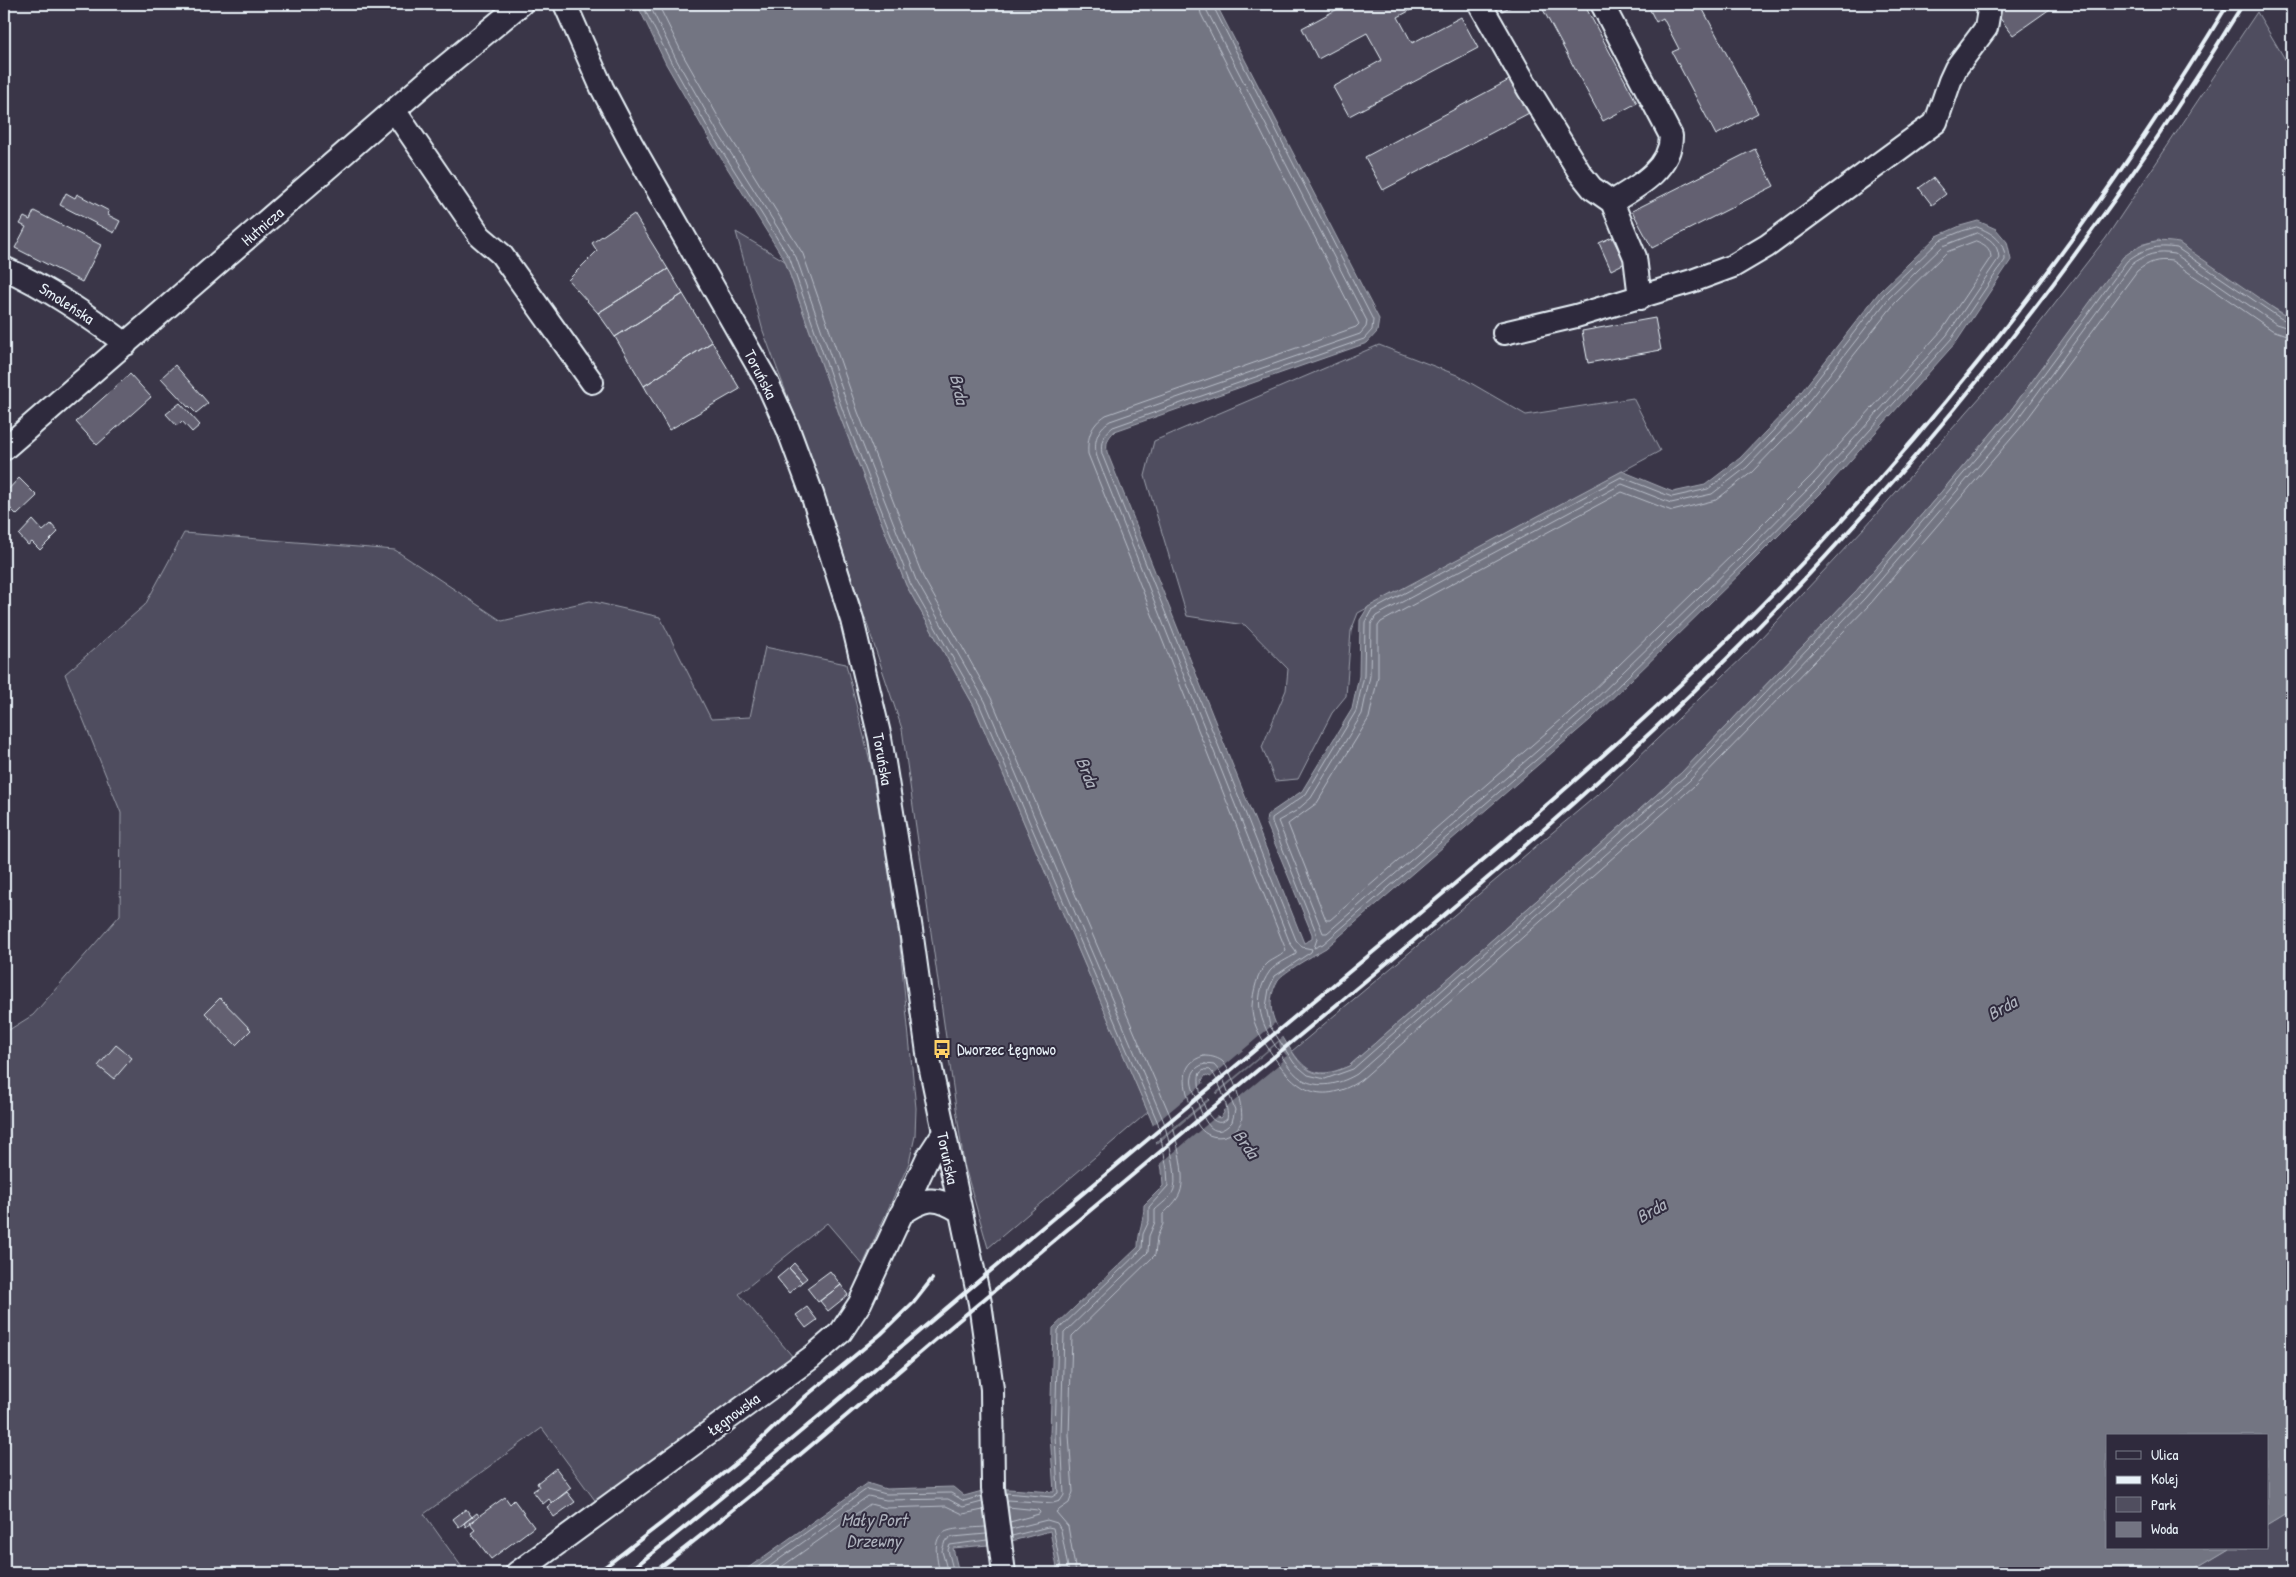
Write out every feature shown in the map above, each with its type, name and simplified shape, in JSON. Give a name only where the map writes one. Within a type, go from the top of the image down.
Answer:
[{"type":"street","name":"Hutnicza","points":[[4,449],[394,110],[521,4]]},
{"type":"street","name":"Toruńska","points":[[565,4],[602,88],[628,137],[766,380],[788,429],[812,494],[852,620],[876,720],[911,930],[929,1060],[980,1303],[992,1389],[994,1488],[1004,1573]]},
{"type":"street","points":[[1480,4],[1529,90],[1580,173],[1592,188],[1612,202],[1636,257],[1640,298]]},
{"type":"street","points":[[1602,4],[1671,136],[1668,156],[1658,169],[1638,186],[1612,202]]},
{"type":"street","points":[[1504,333],[1640,298],[1733,266],[1767,246],[1936,122],[1956,68],[1986,28],[1990,10],[1987,4]]},
{"type":"street","points":[[394,110],[480,236],[501,254],[592,382]]},
{"type":"street","name":"Smoleńska","points":[[4,268],[34,282],[96,321],[126,344]]},
{"type":"street","name":"Łęgnowska","points":[[517,1573],[812,1357],[841,1332],[860,1303],[928,1157],[943,1134]]},
{"type":"street","points":[[901,1214],[917,1204],[928,1200],[945,1202],[960,1211]]},
{"type":"green space","points":[[2257,12],[2292,71],[2292,319],[2159,240],[2140,245],[2123,258],[2008,414],[1857,590],[1681,773],[1349,1066],[1324,1073],[1304,1066],[1292,1051],[1609,785],[1745,655],[1865,527],[1998,377],[2106,238]]},
{"type":"green space","points":[[736,232],[785,261],[841,419],[906,585],[974,706],[1148,1112],[988,1248],[964,1164],[902,729],[819,480],[763,331]]},
{"type":"green space","points":[[1379,345],[1457,375],[1526,415],[1633,398],[1660,451],[1358,613],[1351,631],[1346,696],[1332,713],[1298,779],[1275,781],[1262,747],[1286,690],[1288,669],[1245,625],[1187,616],[1145,476],[1154,441]]},
{"type":"green space","points":[[184,533],[395,550],[502,621],[590,601],[660,617],[711,719],[750,717],[765,647],[846,664],[872,769],[899,936],[916,1108],[915,1136],[909,1163],[863,1265],[827,1223],[739,1294],[793,1357],[597,1503],[542,1428],[424,1514],[466,1573],[4,1573],[4,1033],[33,1015],[120,915],[121,813],[65,674],[145,605]]},
{"type":"green space","points":[[2292,1511],[2292,1573],[2187,1573],[2226,1550],[2268,1550],[2268,1525]]},
{"type":"water","points":[[637,4],[1216,4],[1379,319],[1377,332],[1367,343],[1115,431],[1108,441],[1107,452],[1304,943],[1312,939],[1312,934],[1266,822],[1267,815],[1302,791],[1352,709],[1359,676],[1360,620],[1368,607],[1622,471],[1673,492],[1705,485],[1740,458],[1791,405],[1880,291],[1937,236],[1978,221],[1996,229],[2007,242],[2011,260],[1957,341],[1826,488],[1590,720],[1326,948],[1293,968],[1278,980],[1271,998],[1275,1023],[1300,1063],[1309,1070],[1324,1074],[1349,1066],[1681,773],[1857,590],[2008,414],[2123,257],[2149,243],[2162,241],[2179,243],[2292,319],[2292,1511],[2268,1525],[2268,1434],[2106,1434],[2106,1550],[2226,1550],[2187,1573],[1058,1573],[1050,1531],[1000,1544],[953,1548],[959,1573],[741,1573],[867,1483],[886,1489],[953,1487],[964,1496],[993,1488],[1054,1492],[1050,1435],[1053,1328],[1138,1247],[1144,1205],[1163,1186],[1162,1170],[1153,1124],[974,706],[906,585],[841,419],[785,261],[708,137],[666,64]],"holes":[[[1206,1075],[1211,1077],[1224,1113],[1220,1118],[1214,1116],[1202,1080]]]},
{"type":"pier","points":[[1275,1023],[1284,1036],[1214,1094],[1209,1079]]},
{"type":"pier","points":[[1279,1042],[1280,1048],[1287,1056],[1282,1059],[1283,1061],[1221,1112],[1215,1096]]},
{"type":"pier","points":[[1205,1082],[1210,1097],[1154,1143],[1151,1127]]},
{"type":"pier","points":[[1211,1099],[1218,1115],[1159,1165],[1155,1146]]},
{"type":"building","points":[[1347,4],[1422,4],[1398,17],[1412,43],[1461,17],[1478,48],[1349,116],[1333,87],[1382,60],[1367,33],[1318,59],[1302,28]]},
{"type":"building","points":[[1498,4],[1516,4],[1502,11]]},
{"type":"building","points":[[1540,4],[1584,4],[1637,103],[1603,121]]},
{"type":"building","points":[[1647,4],[1700,4],[1758,113],[1716,135],[1672,52],[1679,49],[1663,18],[1656,22]]},
{"type":"building","points":[[2005,4],[2057,4],[2013,35],[1995,12]]},
{"type":"building","points":[[1513,78],[1531,112],[1383,190],[1365,157]]},
{"type":"building","points":[[1755,149],[1774,186],[1652,248],[1632,211]]},
{"type":"building","points":[[1933,178],[1946,194],[1932,205],[1919,188]]},
{"type":"building","points":[[66,193],[75,198],[77,194],[109,211],[108,215],[120,221],[114,233],[60,205]]},
{"type":"building","points":[[34,211],[101,245],[82,282],[15,248],[26,227],[20,224],[24,217],[30,220]]},
{"type":"building","points":[[634,214],[668,269],[598,313],[568,280],[597,251],[592,243]]},
{"type":"building","points":[[1612,237],[1625,263],[1611,270],[1599,243]]},
{"type":"building","points":[[668,269],[683,294],[615,337],[598,313]]},
{"type":"building","points":[[683,294],[712,342],[644,386],[615,337]]},
{"type":"building","points":[[1655,318],[1661,350],[1588,363],[1582,331]]},
{"type":"building","points":[[712,342],[740,389],[669,430],[644,386]]},
{"type":"building","points":[[175,365],[208,403],[196,413],[161,378]]},
{"type":"building","points":[[130,374],[151,397],[97,445],[76,422]]},
{"type":"building","points":[[180,403],[200,425],[192,432],[182,421],[177,426],[166,414]]},
{"type":"building","points":[[19,478],[37,496],[17,515],[4,502],[4,494]]},
{"type":"building","points":[[33,520],[43,531],[51,524],[58,532],[40,550],[32,542],[28,545],[19,535]]},
{"type":"building","points":[[220,998],[251,1030],[236,1045],[205,1013]]},
{"type":"building","points":[[116,1045],[132,1058],[114,1079],[98,1066]]},
{"type":"building","points":[[794,1263],[807,1278],[802,1282],[789,1268]]},
{"type":"building","points":[[789,1268],[802,1282],[789,1293],[777,1278]]},
{"type":"building","points":[[830,1271],[841,1285],[818,1302],[807,1288]]},
{"type":"building","points":[[841,1285],[848,1295],[828,1311],[820,1301]]},
{"type":"building","points":[[807,1307],[817,1320],[806,1328],[796,1315]]},
{"type":"building","points":[[556,1468],[571,1488],[552,1503],[549,1499],[543,1504],[533,1491],[539,1487],[537,1483]]},
{"type":"building","points":[[567,1492],[575,1502],[554,1517],[547,1507]]},
{"type":"building","points":[[505,1497],[510,1504],[514,1500],[534,1527],[491,1559],[471,1533],[475,1530],[469,1523]]},
{"type":"building","points":[[466,1509],[472,1517],[459,1527],[453,1519]]},
{"type":"building","points":[[477,1513],[479,1516],[466,1527],[464,1523]]},
{"type":"railway","points":[[627,1573],[759,1466],[1031,1236],[1506,841],[1625,736],[1761,606],[1836,527],[1909,445],[2045,275],[2109,187],[2170,96],[2228,4]]},
{"type":"railway","points":[[653,1573],[798,1456],[1447,912],[1573,803],[1695,690],[1773,612],[1848,532],[1921,449],[1991,364],[2058,277],[2122,188],[2184,97],[2243,4]]},
{"type":"railway","points":[[597,1573],[740,1460],[806,1396],[881,1334],[914,1302],[932,1279]]},
{"type":"place","name":"Dworzec Łęgnowo","points":[[942,1049]]},
{"type":"water label","name":"Brda","points":[[959,389]]},
{"type":"water label","name":"Brda","points":[[1087,772]]},
{"type":"water label","name":"Brda","points":[[2002,1008]]},
{"type":"water label","name":"Brda","points":[[1246,1144]]},
{"type":"water label","name":"Brda","points":[[1651,1211]]},
{"type":"water label","name":"Mały Port Drzewny","points":[[874,1530]]}]
